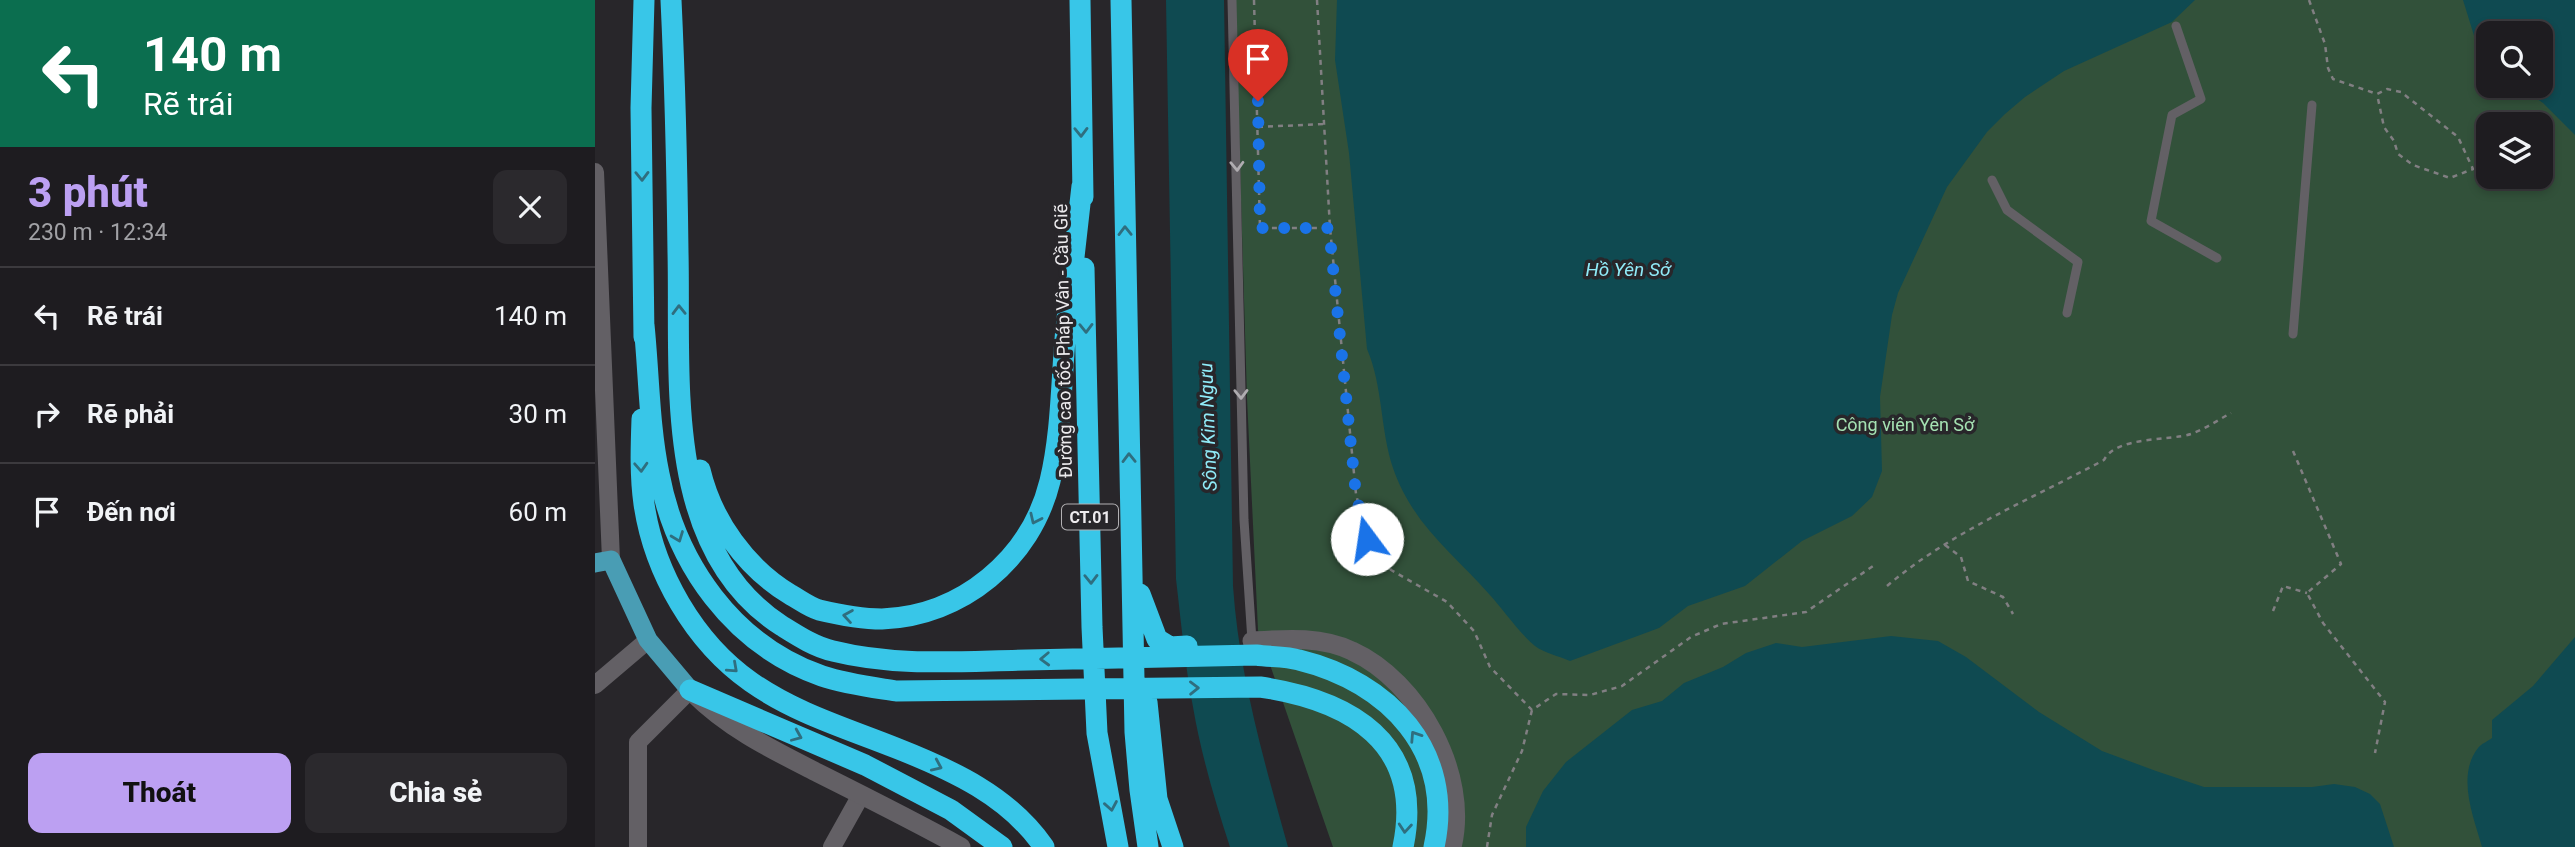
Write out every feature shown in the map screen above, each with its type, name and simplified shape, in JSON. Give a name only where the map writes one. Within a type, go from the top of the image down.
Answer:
[{"type":"highway","points":[[629,0],[641,108]]},
{"type":"highway","points":[[644,0],[641,108],[644,325],[641,460],[644,503],[652,542],[661,566],[703,637],[735,670],[786,703],[814,717],[912,754],[987,791],[1012,810],[1044,847]]},
{"type":"highway","points":[[671,0],[676,104],[681,379],[687,469],[709,543],[723,568],[747,599],[773,620],[804,639],[829,650],[862,657],[935,662],[1256,655],[1297,659],[1332,670],[1367,687],[1395,709],[1414,733],[1431,764],[1439,796],[1438,831],[1434,847]]},
{"type":"highway","points":[[676,104],[685,0]]},
{"type":"highway","points":[[1072,0],[1080,79]]},
{"type":"highway","name":"Đường cao tốc Pháp Vân - Cầu Giẽ","points":[[1080,0],[1092,627],[1097,733],[1118,847]]},
{"type":"highway","name":"CT.01","points":[[1121,0],[1135,732],[1149,847]]},
{"type":"highway","points":[[681,379],[703,484],[738,551],[756,570],[781,589],[814,608],[846,617],[881,619],[911,616],[959,599],[1001,568],[1022,544],[1049,484],[1061,408],[1066,330],[1082,186]]},
{"type":"highway","points":[[644,325],[659,474],[675,530],[699,580],[727,614],[757,639],[790,661],[821,675],[857,685],[895,691],[1260,687],[1322,700],[1371,729],[1387,749],[1401,776],[1406,800],[1403,847]]},
{"type":"highway","points":[[1131,526],[1145,628],[1147,707],[1153,776],[1162,817],[1173,847]]},
{"type":"highway","points":[[1140,594],[1157,639],[1170,647],[1246,642]]},
{"type":"highway","points":[[689,690],[865,765],[951,810],[1002,847]]},
{"type":"main road","points":[[603,562],[648,640],[689,690]]},
{"type":"street","points":[[595,172],[603,562]]},
{"type":"street","points":[[1246,642],[1302,638],[1350,650],[1380,667],[1432,727],[1449,768],[1455,806],[1452,847]]},
{"type":"street","points":[[595,685],[648,640]]},
{"type":"street","points":[[638,847],[638,742],[689,690],[710,710],[748,737],[961,847]]},
{"type":"street","points":[[832,847],[861,795]]},
{"type":"lane","points":[[1232,0],[1246,642]]},
{"type":"lane","points":[[2176,26],[2201,99],[2172,114],[2151,221],[2217,258]]},
{"type":"lane","points":[[2293,334],[2312,105]]},
{"type":"lane","points":[[1992,180],[2007,210],[2078,262],[2067,313]]},
{"type":"path","points":[[1254,0],[1260,228],[1329,228]]},
{"type":"path","points":[[1317,0],[1329,228],[1356,495],[1367,539],[1391,570],[1447,602],[1474,631],[1490,667],[1532,710]]},
{"type":"path","points":[[2309,0],[2325,44],[2328,68],[2333,79],[2377,94],[2387,89],[2401,92],[2458,137],[2473,169],[2450,178],[2413,165],[2398,154],[2394,141],[2384,127],[2377,94]]},
{"type":"path","points":[[1258,127],[1324,124]]},
{"type":"path","points":[[1887,586],[1911,566],[1945,545],[2104,460],[2107,454],[2133,442],[2192,434],[2231,413]]},
{"type":"path","points":[[2293,451],[2341,564],[2307,593]]},
{"type":"path","points":[[1945,545],[1961,557],[1968,581],[2003,597],[2014,614]]},
{"type":"path","points":[[1487,847],[1492,815],[1522,751],[1532,710],[1556,694],[1590,695],[1622,686],[1691,637],[1721,624],[1806,612],[1873,566]]},
{"type":"path","points":[[2273,611],[2283,586],[2307,593],[2323,623],[2385,702],[2375,753]]},
{"type":"green space","name":"Công viên Yên Sở","points":[[1235,0],[2575,0],[2575,847],[1333,847],[1258,630],[1247,398]]},
{"type":"water","name":"Sông Kim Ngưu","points":[[1166,0],[1224,0],[1233,586],[1247,685],[1288,847],[1230,847],[1204,760],[1188,675],[1176,579]]},
{"type":"water","name":"Hồ Yên Sở","points":[[1337,0],[2195,0],[2172,22],[2064,71],[2025,97],[1987,132],[1947,187],[1898,293],[1892,315],[1880,397],[1882,471],[1872,497],[1852,516],[1802,541],[1745,586],[1688,606],[1659,628],[1570,661],[1547,653],[1524,635],[1422,522],[1401,488],[1393,468],[1376,378],[1367,349],[1349,153],[1335,60]]},
{"type":"water","points":[[2463,0],[2575,0],[2575,135],[2535,98],[2553,98],[2553,21],[2476,21],[2476,42]]},
{"type":"water","points":[[1891,636],[1938,641],[1966,657],[2039,712],[2102,751],[2204,787],[2312,787],[2334,784],[2355,787],[2370,794],[2380,804],[2394,847],[1526,847],[1526,827],[1543,791],[1566,762],[1632,710],[1662,701],[1684,683],[1723,667],[1746,653],[1776,643],[1802,647]]},
{"type":"water","points":[[2575,637],[2575,847],[2482,847],[2471,810],[2467,784],[2472,759],[2479,747],[2492,738],[2492,720],[2533,686]]},
{"type":"route","points":[[1258,101],[1260,228],[1329,228],[1356,495],[1367,539]]}]
